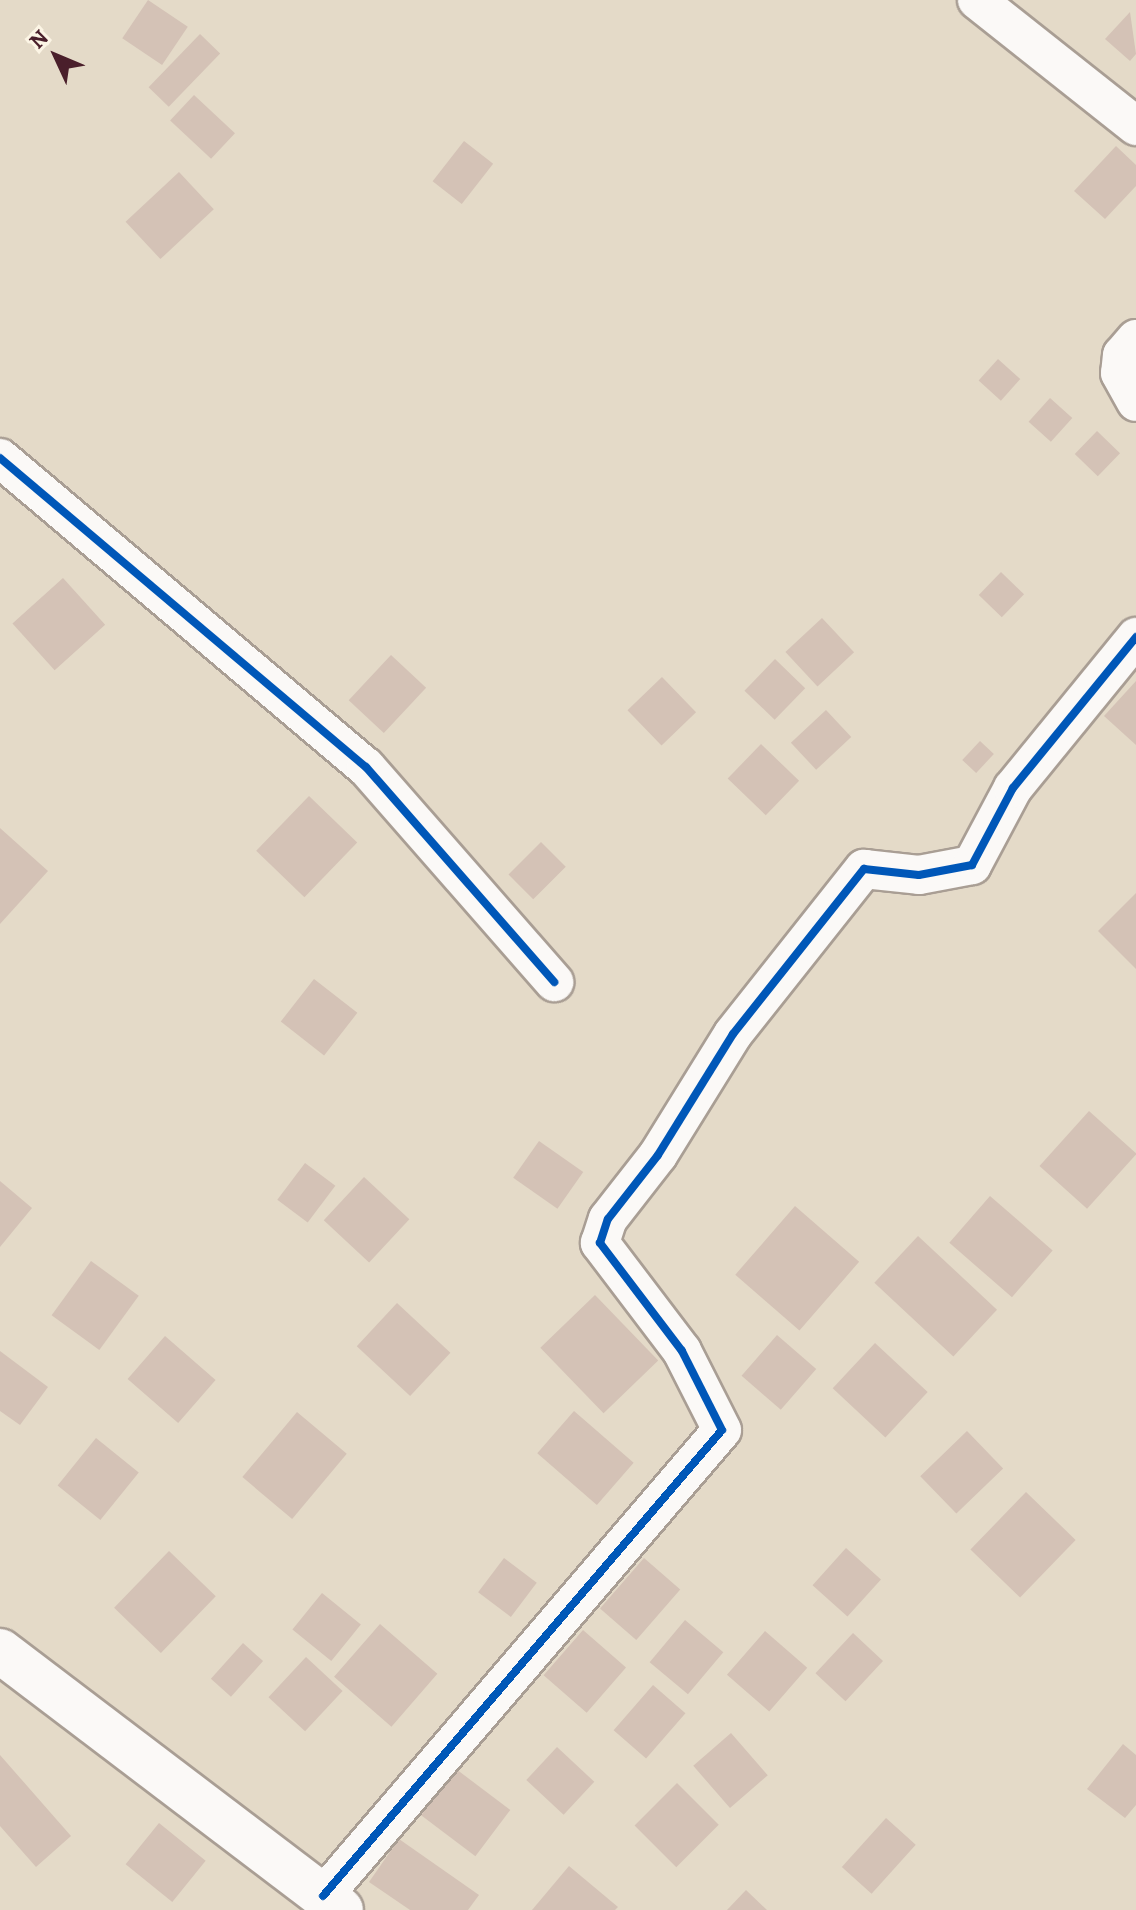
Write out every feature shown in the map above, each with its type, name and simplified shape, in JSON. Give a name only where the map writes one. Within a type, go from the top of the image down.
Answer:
[{"type":"main road","points":[[0,1651],[332,1903]]},
{"type":"street","points":[[977,0],[1136,126]]},
{"type":"street","points":[[1136,339],[1122,355],[1120,373],[1136,402]]},
{"type":"street","points":[[0,458],[366,767],[554,982]]},
{"type":"street","points":[[332,1903],[376,1843],[722,1430],[682,1351],[600,1243],[608,1219],[658,1155],[733,1034],[864,869],[919,875],[972,865],[1013,788],[1136,637]]},
{"type":"building","points":[[148,0],[188,27],[162,65],[122,38]]},
{"type":"building","points":[[1130,12],[1136,54],[1130,61],[1105,39]]},
{"type":"building","points":[[200,34],[220,53],[169,107],[149,87]]},
{"type":"building","points":[[194,95],[235,133],[211,159],[170,121]]},
{"type":"building","points":[[464,141],[493,164],[462,204],[433,181]]},
{"type":"building","points":[[1116,146],[1136,165],[1136,186],[1105,219],[1074,191]]},
{"type":"building","points":[[179,172],[214,209],[160,259],[126,222]]},
{"type":"building","points":[[998,359],[1020,379],[1001,401],[979,381]]},
{"type":"building","points":[[1050,398],[1072,418],[1051,442],[1029,422]]},
{"type":"building","points":[[1097,431],[1120,453],[1098,476],[1075,454]]},
{"type":"building","points":[[1001,572],[1024,594],[1002,617],[979,595]]},
{"type":"building","points":[[63,578],[105,625],[55,670],[12,624]]},
{"type":"building","points":[[822,618],[854,652],[817,686],[785,652]]},
{"type":"building","points":[[391,655],[426,688],[384,733],[349,700]]},
{"type":"building","points":[[775,659],[805,688],[775,720],[744,691]]},
{"type":"building","points":[[662,677],[696,712],[662,746],[627,710]]},
{"type":"building","points":[[1136,681],[1136,745],[1104,716]]},
{"type":"building","points":[[826,710],[851,737],[816,770],[791,743]]},
{"type":"building","points":[[980,741],[994,754],[976,773],[962,760]]},
{"type":"building","points":[[761,744],[799,781],[766,815],[728,779]]},
{"type":"building","points":[[309,796],[357,843],[304,897],[256,851]]},
{"type":"building","points":[[0,828],[48,871],[0,924]]},
{"type":"building","points":[[541,842],[566,867],[533,899],[508,875]]},
{"type":"building","points":[[1136,893],[1136,969],[1098,931]]},
{"type":"building","points":[[314,979],[357,1013],[324,1055],[281,1022]]},
{"type":"building","points":[[1089,1111],[1136,1154],[1087,1209],[1039,1166]]},
{"type":"building","points":[[539,1141],[583,1172],[557,1209],[513,1178]]},
{"type":"building","points":[[305,1163],[335,1186],[308,1223],[277,1200]]},
{"type":"building","points":[[364,1177],[409,1219],[369,1262],[324,1220]]},
{"type":"building","points":[[0,1181],[32,1208],[0,1247]]},
{"type":"building","points":[[990,1196],[1053,1250],[1012,1297],[949,1243]]},
{"type":"building","points":[[795,1206],[859,1262],[799,1330],[735,1275]]},
{"type":"building","points":[[918,1236],[997,1310],[953,1356],[874,1283]]},
{"type":"building","points":[[91,1261],[139,1296],[99,1350],[52,1315]]},
{"type":"building","points":[[595,1295],[658,1360],[604,1413],[540,1348]]},
{"type":"building","points":[[397,1303],[450,1353],[410,1396],[357,1346]]},
{"type":"building","points":[[777,1335],[816,1369],[781,1410],[742,1376]]},
{"type":"building","points":[[165,1336],[216,1380],[178,1423],[128,1379]]},
{"type":"building","points":[[875,1343],[928,1392],[885,1437],[833,1388]]},
{"type":"building","points":[[0,1351],[48,1387],[20,1425],[0,1411]]},
{"type":"building","points":[[574,1411],[634,1463],[597,1505],[537,1453]]},
{"type":"building","points":[[297,1412],[347,1454],[292,1519],[242,1477]]},
{"type":"building","points":[[967,1431],[1003,1468],[956,1514],[920,1476]]},
{"type":"building","points":[[96,1438],[139,1473],[100,1520],[58,1485]]},
{"type":"building","points":[[1026,1492],[1076,1540],[1020,1597],[970,1550]]},
{"type":"building","points":[[846,1548],[881,1579],[847,1617],[813,1585]]},
{"type":"building","points":[[169,1551],[216,1596],[161,1653],[114,1608]]},
{"type":"building","points":[[504,1558],[537,1583],[511,1617],[478,1592]]},
{"type":"building","points":[[644,1558],[680,1589],[636,1640],[600,1609]]},
{"type":"building","points":[[322,1593],[361,1624],[331,1661],[292,1630]]},
{"type":"building","points":[[685,1620],[723,1652],[688,1694],[650,1662]]},
{"type":"building","points":[[380,1624],[437,1674],[391,1727],[334,1677]]},
{"type":"building","points":[[583,1630],[626,1667],[587,1713],[544,1675]]},
{"type":"building","points":[[765,1631],[807,1668],[769,1712],[727,1675]]},
{"type":"building","points":[[853,1633],[883,1661],[845,1701],[815,1673]]},
{"type":"building","points":[[243,1643],[263,1661],[231,1697],[211,1679]]},
{"type":"building","points":[[306,1657],[343,1691],[305,1731],[268,1697]]},
{"type":"building","points":[[653,1685],[685,1713],[646,1758],[614,1730]]},
{"type":"building","points":[[731,1733],[768,1775],[730,1808],[693,1766]]},
{"type":"building","points":[[1123,1744],[1136,1755],[1136,1805],[1125,1818],[1087,1789]]},
{"type":"building","points":[[557,1747],[594,1782],[564,1815],[526,1780]]},
{"type":"building","points":[[0,1755],[71,1836],[36,1867],[0,1826]]},
{"type":"building","points":[[456,1769],[510,1810],[475,1856],[421,1815]]},
{"type":"building","points":[[677,1783],[719,1825],[676,1867],[635,1825]]},
{"type":"building","points":[[886,1818],[916,1845],[872,1894],[842,1867]]},
{"type":"building","points":[[159,1823],[206,1861],[172,1902],[126,1864]]},
{"type":"building","points":[[399,1839],[479,1895],[468,1910],[410,1910],[369,1882]]},
{"type":"building","points":[[569,1866],[618,1907],[615,1910],[532,1910]]},
{"type":"building","points":[[746,1890],[767,1910],[727,1910]]},
{"type":"cycle path","points":[[0,458],[366,767],[554,982]]},
{"type":"cycle path","points":[[323,1896],[722,1430],[682,1351],[600,1243],[608,1219],[658,1155],[733,1034],[864,869],[919,875],[972,865],[1013,788],[1136,637]]}]
